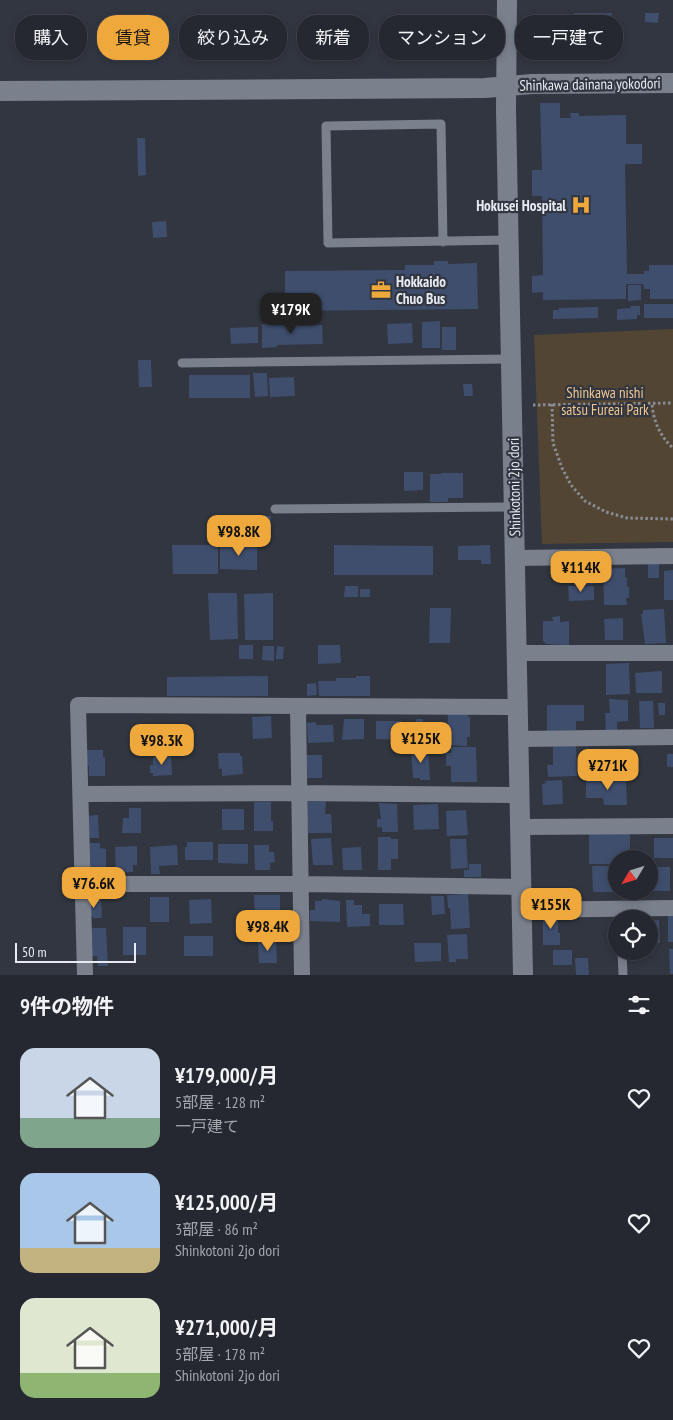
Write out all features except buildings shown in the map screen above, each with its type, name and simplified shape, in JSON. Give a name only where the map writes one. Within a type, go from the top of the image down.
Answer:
[{"type":"street","name":"Shinkotoni 2jo dori","points":[[507,0],[506,85],[523,975]]},
{"type":"street","name":"Shinkawa dainana yokodori","points":[[0,91],[485,88],[506,85],[673,83]]},
{"type":"street","points":[[515,558],[673,556]]},
{"type":"street","points":[[517,653],[673,653]]},
{"type":"street","points":[[85,975],[78,705],[518,707]]},
{"type":"street","points":[[298,706],[302,975]]},
{"type":"street","points":[[519,739],[673,737]]},
{"type":"street","points":[[81,794],[520,795]]},
{"type":"street","points":[[520,827],[673,826]]},
{"type":"street","points":[[83,884],[522,887]]},
{"type":"street","points":[[655,910],[673,908]]},
{"type":"street","points":[[522,910],[608,914]]},
{"type":"lane","points":[[443,242],[441,124],[326,126],[328,244],[443,242],[509,240]]},
{"type":"lane","points":[[182,363],[511,359]]},
{"type":"lane","points":[[275,509],[514,506]]},
{"type":"lane","points":[[622,960],[623,975]]},
{"type":"path","points":[[552,404],[553,443],[562,468],[571,485],[585,501],[606,512],[627,518],[673,519]]},
{"type":"path","points":[[533,405],[673,404]]},
{"type":"path","points":[[652,405],[657,426],[664,439],[673,448]]},
{"type":"green space","name":"Shinkawa nishi satsu Fureai Park","points":[[673,329],[673,542],[542,544],[534,335]]},
{"type":"place","name":"Hokusei Hospital","points":[[581,205]]},
{"type":"place","name":"Hokkaido Chuo Bus","points":[[381,290]]}]
